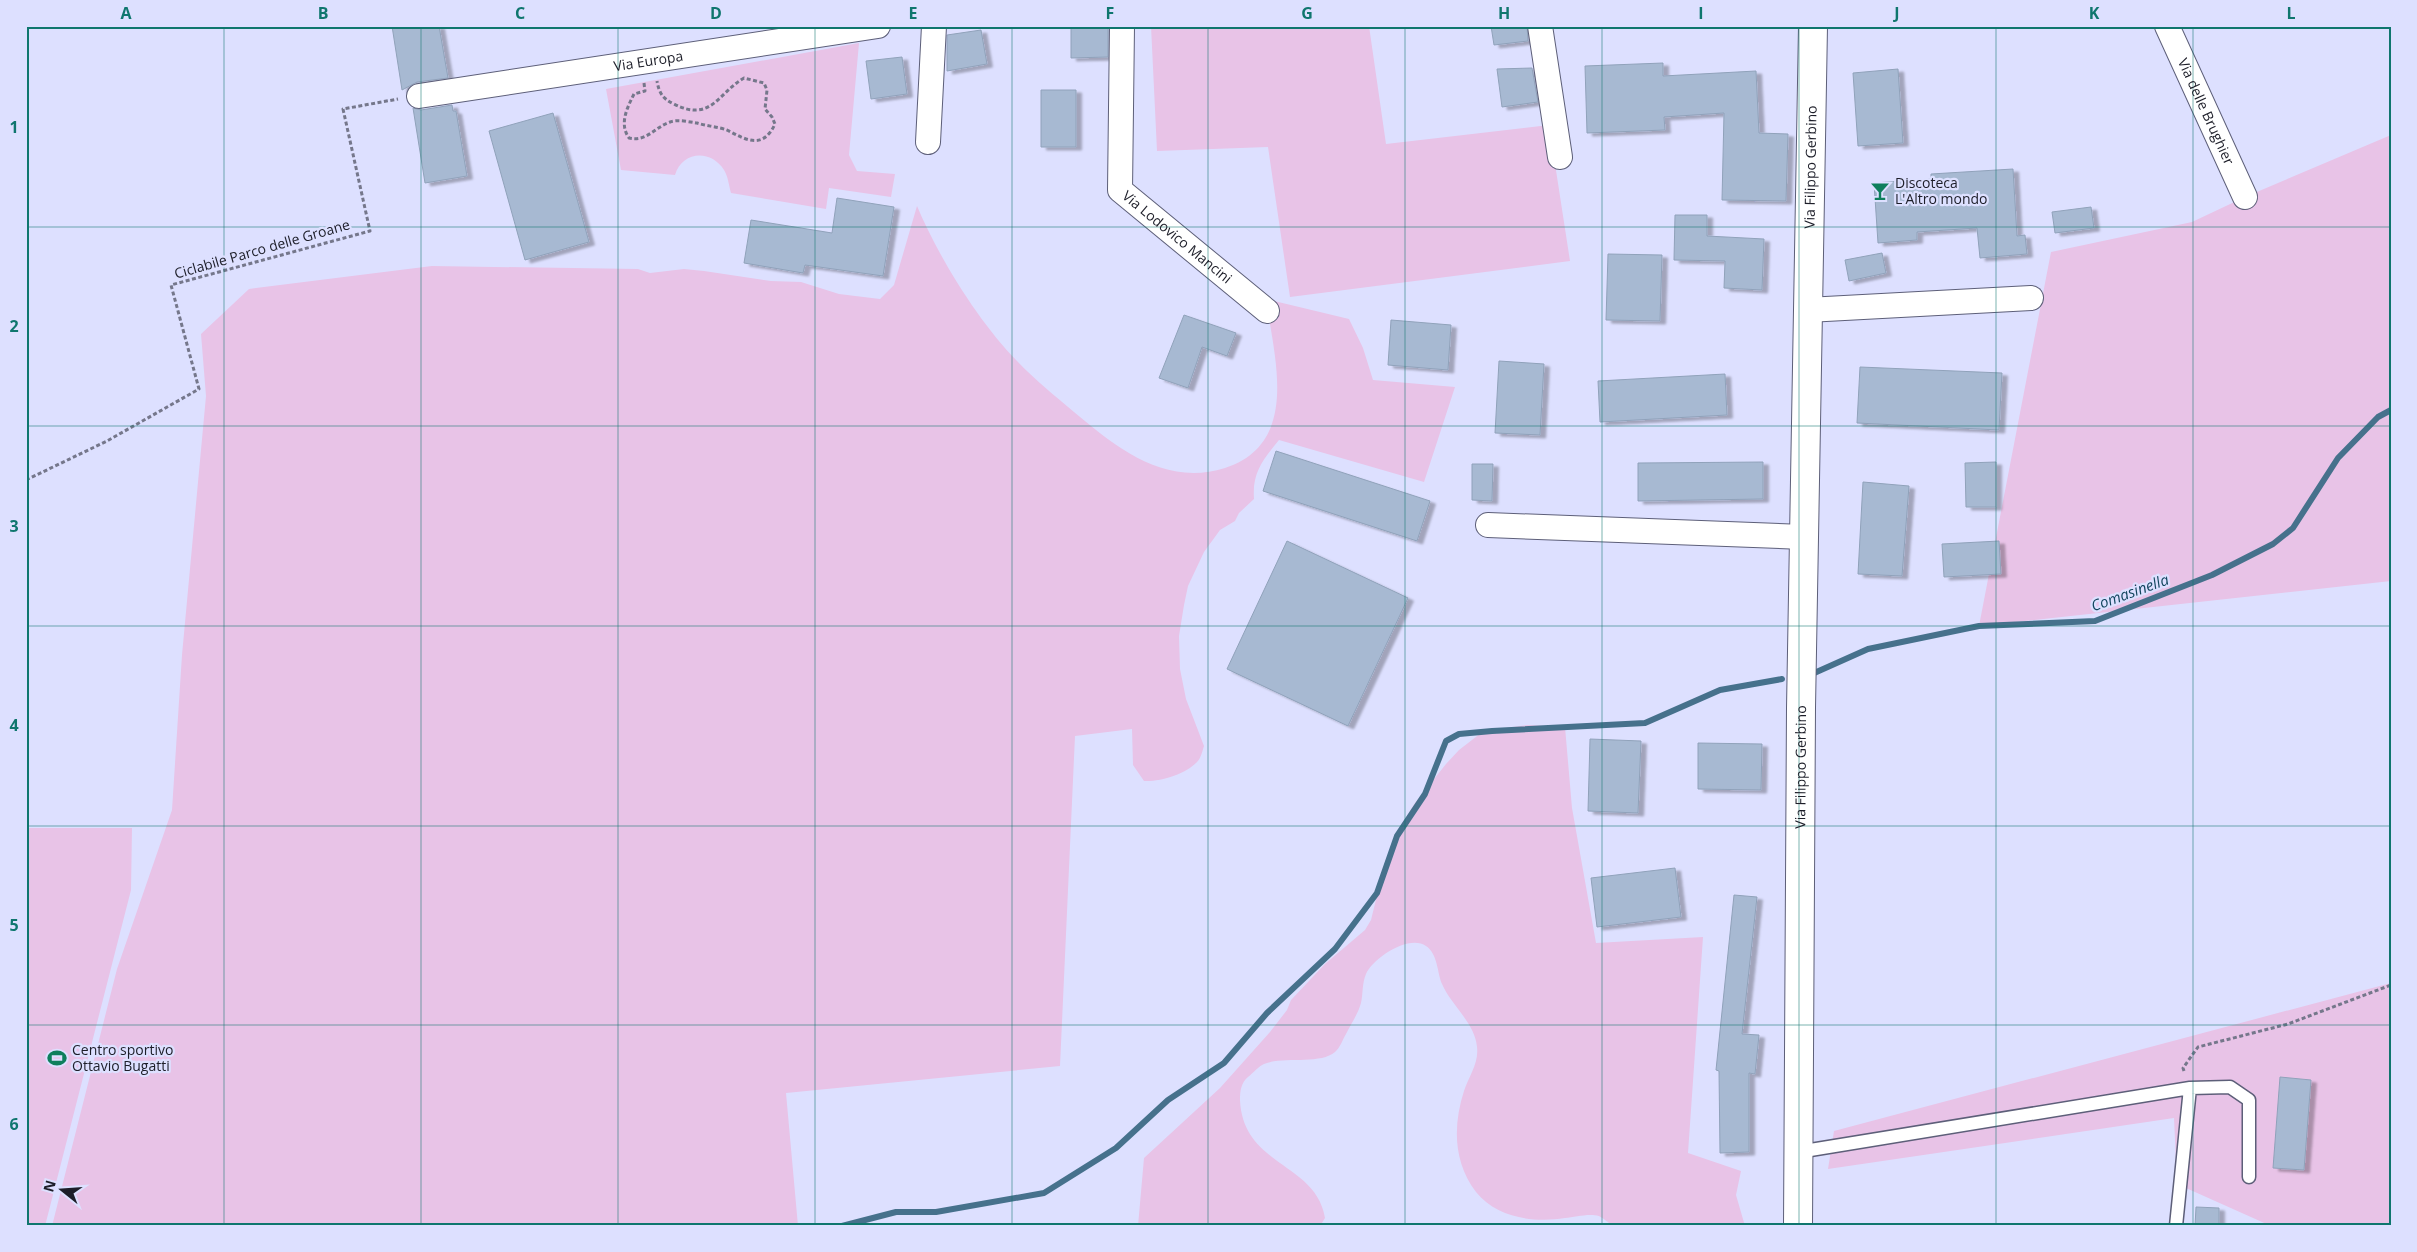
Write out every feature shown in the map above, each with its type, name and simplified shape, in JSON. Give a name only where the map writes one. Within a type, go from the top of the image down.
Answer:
[{"type":"street","name":"Via Europa","points":[[418,96],[648,61],[776,34],[878,26]]},
{"type":"street","points":[[928,142],[934,26]]},
{"type":"street","name":"Via Lodovico Mancini","points":[[1122,26],[1120,190],[1268,311]]},
{"type":"street","points":[[1540,26],[1560,157]]},
{"type":"street","name":"Via Filippo Gerbino","points":[[1798,1226],[1804,537],[1813,26]]},
{"type":"street","name":"Via delle Brughier","points":[[2168,26],[2245,196]]},
{"type":"street","points":[[1807,310],[2031,298]]},
{"type":"street","points":[[1488,525],[1804,537]]},
{"type":"lane","points":[[1798,1152],[2190,1088],[2230,1087],[2248,1100],[2249,1177]]},
{"type":"lane","points":[[2176,1226],[2190,1088]]},
{"type":"path","points":[[648,61],[658,90],[664,98],[683,109],[703,110],[714,105],[744,78],[764,83],[766,90],[765,109],[775,124],[770,135],[764,139],[747,140],[725,130],[679,120],[664,125],[637,140],[629,138],[625,133],[624,118],[634,94],[645,91],[648,61]]},
{"type":"path","name":"Ciclabile Parco delle Groane","points":[[26,480],[107,440],[199,389],[171,285],[370,231],[344,109],[418,96]]},
{"type":"path","points":[[2190,1088],[2183,1068],[2198,1047],[2288,1024],[2391,985]]},
{"type":"shaded area","points":[[1151,26],[1369,26],[1386,144],[1549,125],[1570,261],[1290,297],[1268,147],[1157,151]]},
{"type":"shaded area","points":[[859,43],[849,155],[857,171],[895,174],[891,197],[829,188],[826,209],[731,193],[724,170],[718,163],[705,156],[690,157],[679,167],[675,175],[621,170],[606,89]]},
{"type":"shaded area","points":[[2391,135],[2391,581],[1979,626],[2051,252],[2192,222],[2245,197]]},
{"type":"shaded area","points":[[917,206],[936,247],[948,267],[974,308],[1002,345],[1031,375],[1090,426],[1125,451],[1143,461],[1162,468],[1182,472],[1203,473],[1225,468],[1249,456],[1265,439],[1273,419],[1277,396],[1277,371],[1266,299],[1349,319],[1363,348],[1373,380],[1455,387],[1424,482],[1279,440],[1264,460],[1255,481],[1254,499],[1239,513],[1235,521],[1220,530],[1204,552],[1188,586],[1179,636],[1180,669],[1186,699],[1204,746],[1197,762],[1186,770],[1172,776],[1144,781],[1133,765],[1132,729],[1075,736],[1060,1066],[786,1093],[798,1226],[52,1226],[117,969],[172,810],[182,655],[206,396],[201,334],[249,289],[432,266],[638,269],[650,273],[684,269],[771,281],[801,282],[839,294],[880,299],[894,285]]},
{"type":"shaded area","points":[[1528,725],[1565,727],[1572,808],[1596,943],[1703,937],[1688,1153],[1741,1171],[1736,1195],[1745,1226],[1613,1226],[1599,1216],[1591,1215],[1541,1220],[1529,1219],[1505,1213],[1485,1201],[1468,1180],[1459,1156],[1457,1143],[1460,1104],[1477,1059],[1475,1038],[1467,1022],[1446,992],[1430,949],[1419,943],[1410,943],[1401,945],[1384,955],[1370,968],[1365,977],[1358,1011],[1335,1052],[1320,1058],[1264,1064],[1246,1079],[1241,1087],[1240,1100],[1244,1122],[1253,1139],[1266,1152],[1308,1185],[1319,1200],[1325,1218],[1320,1226],[1138,1226],[1144,1158],[1220,1088],[1270,1032],[1287,1010],[1291,1000],[1325,964],[1365,930],[1371,920],[1386,859],[1398,830],[1415,803],[1459,750],[1481,733]]},
{"type":"shaded area","name":"Centro sportivo Ottavio Bugatti","points":[[26,828],[132,828],[131,890],[45,1226],[26,1226]]},
{"type":"shaded area","points":[[2391,983],[2391,1226],[2271,1226],[2177,1184],[2174,1118],[1828,1169],[1834,1131]]},
{"type":"building","points":[[392,26],[439,26],[448,78],[417,82],[402,90]]},
{"type":"building","points":[[1071,26],[1108,26],[1108,57],[1071,58]]},
{"type":"building","points":[[1491,26],[1527,26],[1528,41],[1494,45]]},
{"type":"building","points":[[981,30],[987,64],[947,71],[947,35]]},
{"type":"building","points":[[902,57],[907,94],[871,99],[866,61]]},
{"type":"building","points":[[1663,63],[1663,76],[1756,71],[1759,133],[1788,134],[1786,201],[1722,200],[1724,113],[1664,117],[1665,130],[1587,133],[1585,66]]},
{"type":"building","points":[[1532,68],[1538,102],[1502,107],[1497,69]]},
{"type":"building","points":[[1898,69],[1903,143],[1858,146],[1853,73]]},
{"type":"building","points":[[1041,90],[1076,90],[1076,147],[1041,147]]},
{"type":"building","points":[[452,105],[453,111],[456,111],[467,176],[425,183],[413,108],[421,110]]},
{"type":"building","points":[[553,113],[589,242],[525,260],[489,131]]},
{"type":"building","points":[[2013,169],[2017,236],[2025,235],[2027,254],[1980,258],[1977,228],[1917,232],[1917,240],[1878,243],[1874,183],[1931,179],[1931,174]]},
{"type":"building","points":[[837,198],[894,207],[883,276],[805,265],[803,273],[744,263],[751,220],[832,233]]},
{"type":"building","points":[[2091,207],[2094,228],[2055,233],[2052,212]]},
{"type":"building","points":[[1675,215],[1707,215],[1707,236],[1764,239],[1762,290],[1724,288],[1725,261],[1674,260]]},
{"type":"building","points":[[1882,253],[1886,273],[1849,281],[1845,260]]},
{"type":"building","points":[[1608,254],[1662,255],[1660,321],[1606,320]]},
{"type":"building","points":[[1184,315],[1236,333],[1227,356],[1202,347],[1188,388],[1159,378]]},
{"type":"building","points":[[1391,320],[1451,325],[1448,370],[1388,365]]},
{"type":"building","points":[[1499,361],[1544,364],[1540,435],[1495,433]]},
{"type":"building","points":[[1860,367],[2002,373],[1999,430],[1857,423]]},
{"type":"building","points":[[1725,374],[1727,415],[1600,422],[1598,381]]},
{"type":"building","points":[[1276,451],[1430,501],[1417,541],[1263,491]]},
{"type":"building","points":[[1763,462],[1763,499],[1638,501],[1638,463]]},
{"type":"building","points":[[1996,462],[1996,507],[1966,507],[1965,463]]},
{"type":"building","points":[[1472,464],[1493,464],[1492,501],[1472,500]]},
{"type":"building","points":[[1863,482],[1909,486],[1902,576],[1858,574]]},
{"type":"building","points":[[1287,541],[1408,598],[1348,726],[1227,669]]},
{"type":"building","points":[[1999,541],[2001,574],[1944,577],[1942,544]]},
{"type":"building","points":[[1590,739],[1641,741],[1638,813],[1588,811]]},
{"type":"building","points":[[1698,743],[1762,744],[1761,790],[1698,789]]},
{"type":"building","points":[[1675,868],[1681,917],[1597,927],[1591,878]]},
{"type":"building","points":[[1734,895],[1757,897],[1742,1034],[1759,1035],[1755,1074],[1749,1073],[1749,1152],[1720,1153],[1719,1071],[1716,1070]]},
{"type":"building","points":[[2280,1077],[2311,1080],[2304,1170],[2273,1168]]},
{"type":"building","points":[[2196,1207],[2219,1208],[2219,1226],[2195,1226]]},
{"type":"waterway","name":"Comasinella","points":[[1812,674],[1868,649],[1979,626],[2095,621],[2212,575],[2273,544],[2293,528],[2338,458],[2378,417],[2391,410]]},
{"type":"waterway","points":[[842,1226],[896,1212],[936,1212],[1044,1193],[1116,1148],[1168,1100],[1224,1063],[1267,1013],[1335,949],[1377,893],[1397,836],[1425,794],[1446,741],[1459,734],[1492,731],[1645,723],[1720,690],[1782,679]]},
{"type":"place","name":"Discoteca L'Altro mondo","points":[[1880,191]]},
{"type":"place","name":"Centro sportivo Ottavio Bugatti","points":[[57,1058]]}]
